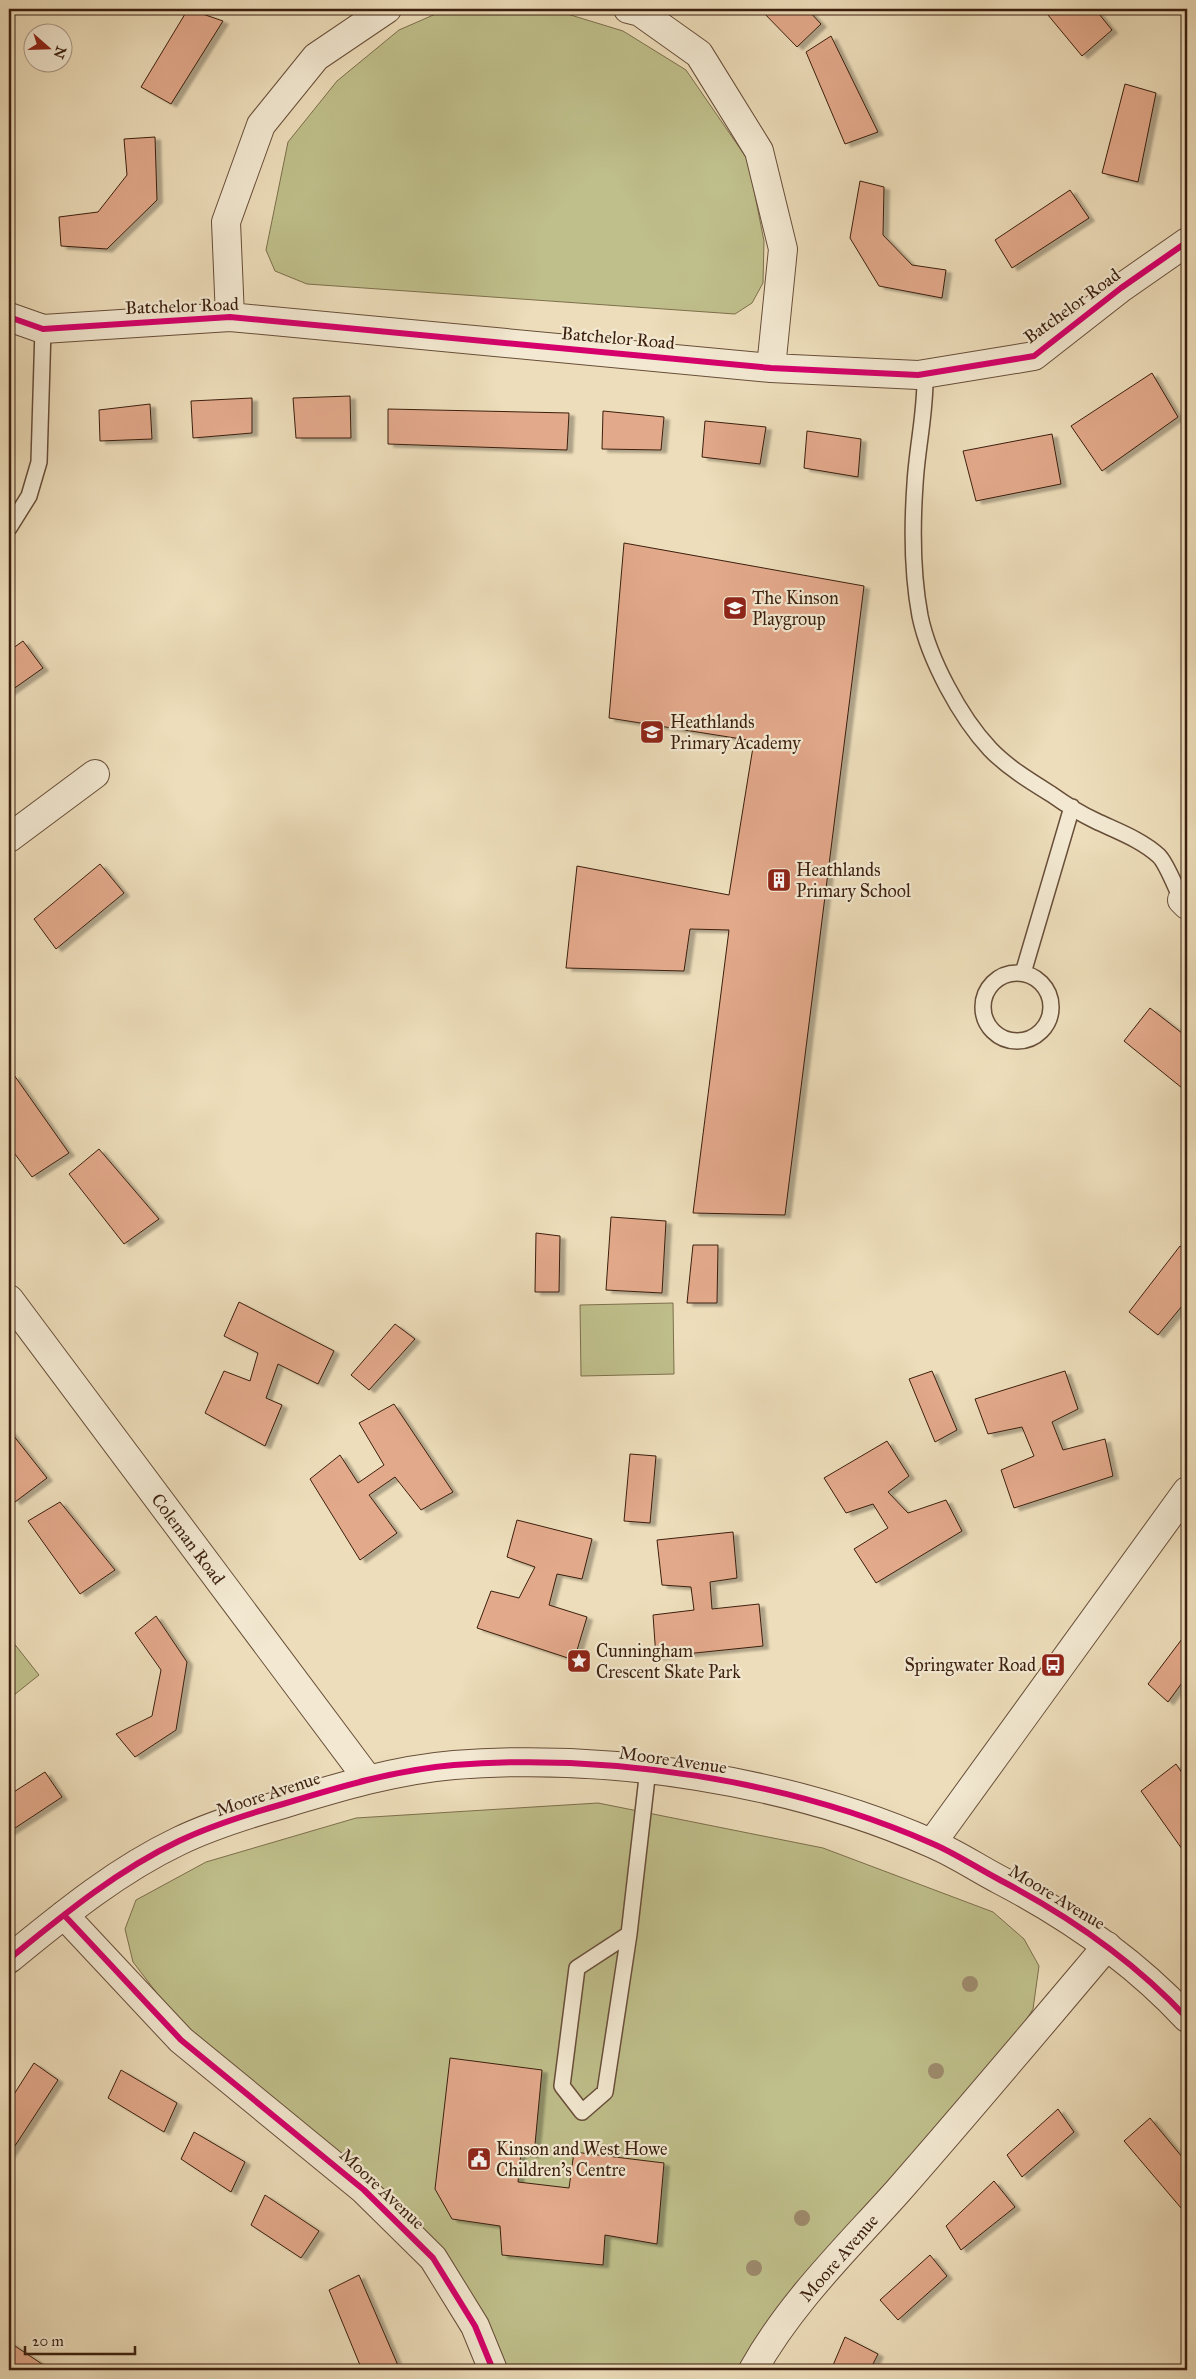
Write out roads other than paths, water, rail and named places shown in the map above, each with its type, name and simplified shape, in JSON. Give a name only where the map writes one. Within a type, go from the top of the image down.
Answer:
[{"type":"street","points":[[230,317],[226,222],[261,125],[316,57],[387,9]]},
{"type":"street","points":[[628,9],[640,12],[698,54],[759,151],[783,248],[771,368]]},
{"type":"street","name":"Batchelor Road","points":[[9,316],[43,329],[230,317],[771,368],[925,374],[1034,356],[1121,288],[1187,242]]},
{"type":"street","points":[[9,838],[95,774]]},
{"type":"street","name":"Coleman Road","points":[[9,1299],[367,1778]]},
{"type":"street","points":[[932,1843],[1187,1491]]},
{"type":"street","name":"Moore Avenue","points":[[9,1959],[114,1877],[180,1840],[247,1815],[367,1778],[453,1766],[561,1763],[648,1769],[750,1786],[840,1810],[932,1843],[1043,1903],[1107,1946],[1187,2018]]},
{"type":"street","name":"Moore Avenue","points":[[64,1915],[181,2040],[364,2190],[433,2258],[475,2326],[493,2370]]},
{"type":"street","name":"Moore Avenue","points":[[753,2370],[767,2344],[829,2265],[972,2106],[1107,1946]]},
{"type":"lane","points":[[9,528],[29,496],[39,462],[43,329]]},
{"type":"lane","points":[[925,374],[926,404],[915,482],[913,528],[915,573],[921,617],[940,673],[960,708],[990,749],[1016,771],[1072,807],[1137,842],[1160,857],[1184,902]]},
{"type":"lane","points":[[1023,973],[1072,807]]},
{"type":"lane","points":[[1023,973],[1042,983],[1048,995],[1051,1008],[1048,1021],[1039,1032],[1028,1039],[1015,1041],[1001,1037],[990,1028],[984,1014],[984,999],[990,986],[1001,976],[1023,973]]},
{"type":"lane","points":[[629,1934],[577,1968],[562,2086],[582,2112],[606,2092],[629,1934],[648,1769]]},
{"type":"place","name":"The Kinson Playgroup","points":[[735,608]]},
{"type":"place","name":"Heathlands Primary Academy","points":[[652,732]]},
{"type":"place","name":"Heathlands Primary School","points":[[779,880]]},
{"type":"place","name":"Cunningham Crescent Skate Park","points":[[579,1661]]},
{"type":"place","name":"Springwater Road","points":[[1053,1665]]},
{"type":"place","name":"Kinson and West Howe Children's Centre","points":[[479,2159]]}]
